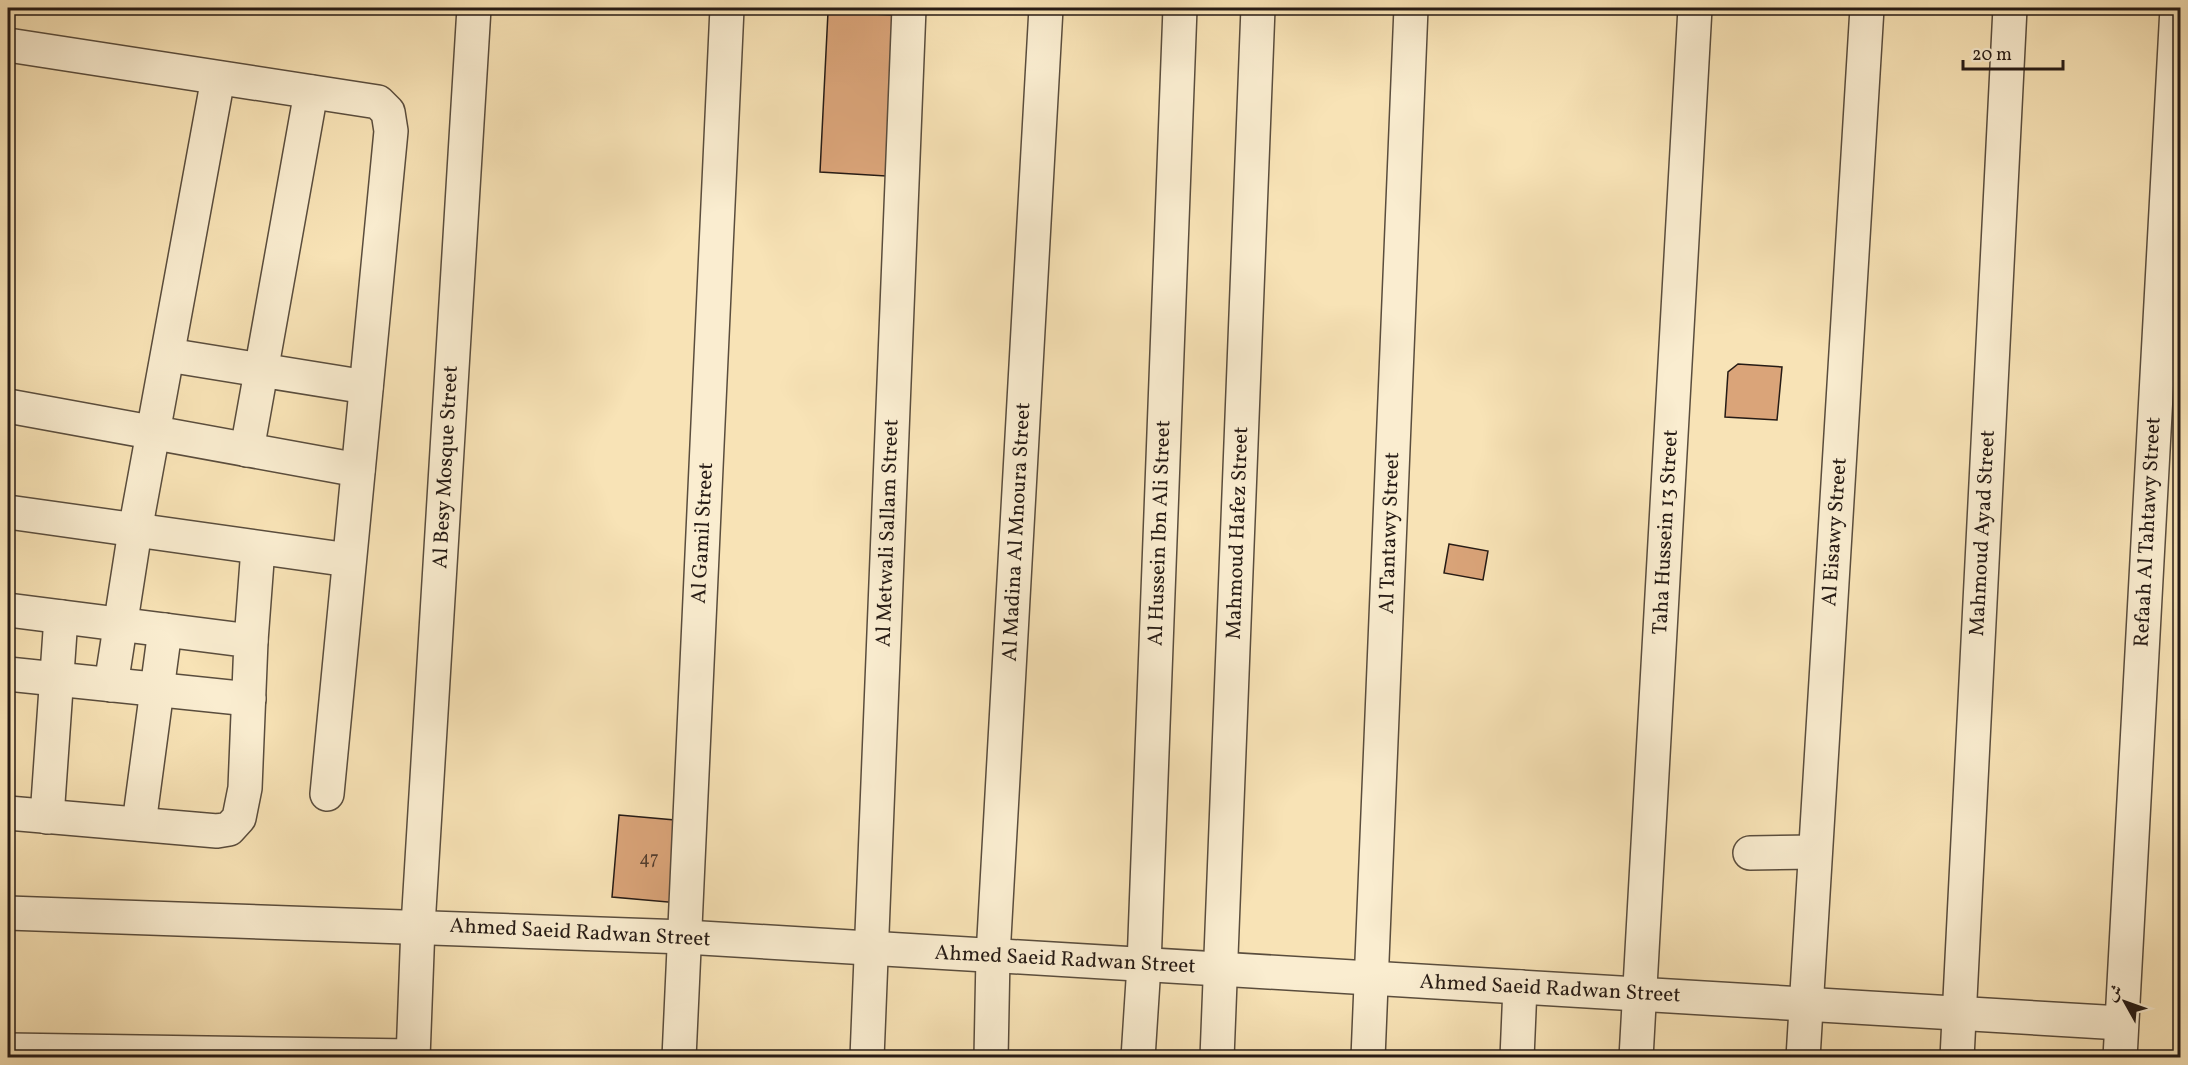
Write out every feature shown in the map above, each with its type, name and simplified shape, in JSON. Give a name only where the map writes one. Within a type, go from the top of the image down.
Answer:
[{"type":"street","name":"Al Besy Mosque Street","points":[[413,1057],[418,926],[474,8]]},
{"type":"street","name":"Al Gamil Street","points":[[679,1058],[727,8]]},
{"type":"street","name":"Al Metwali Sallam Street","points":[[867,1058],[909,8]]},
{"type":"street","name":"Al Madina Al Mnoura Street","points":[[991,1058],[993,956],[1046,8]]},
{"type":"street","name":"Al Hussein Ibn Ali Street","points":[[1138,1058],[1144,965],[1180,8]]},
{"type":"street","name":"Mahmoud Hafez Street","points":[[1217,1058],[1258,8]]},
{"type":"street","name":"Al Tantawy Street","points":[[1368,1058],[1411,8]]},
{"type":"street","name":"Taha Hussein 13 Street","points":[[1636,1058],[1695,8]]},
{"type":"street","name":"Al Eisawy Street","points":[[1803,1058],[1867,8]]},
{"type":"street","name":"Mahmoud Ayad Street","points":[[1957,1058],[2010,8]]},
{"type":"street","name":"Refaah Al Tahtawy Street","points":[[2120,1058],[2177,8]]},
{"type":"street","points":[[8,45],[378,102],[388,112],[391,131],[327,794]]},
{"type":"street","points":[[111,685],[118,624],[218,78]]},
{"type":"street","points":[[247,450],[311,92]]},
{"type":"street","points":[[168,355],[366,387]]},
{"type":"street","points":[[8,406],[358,470]]},
{"type":"street","points":[[8,512],[349,560]]},
{"type":"street","points":[[8,813],[217,831],[229,829],[239,818],[245,788],[251,641],[258,548]]},
{"type":"street","points":[[8,610],[251,641]]},
{"type":"street","points":[[47,817],[62,617]]},
{"type":"street","points":[[139,824],[165,630]]},
{"type":"street","points":[[8,674],[249,699]]},
{"type":"street","points":[[1750,853],[1815,852]]},
{"type":"street","name":"Ahmed Saeid Radwan Street","points":[[8,913],[685,937],[2121,1023]]},
{"type":"street","points":[[1517,1058],[1520,987]]},
{"type":"street","points":[[8,1050],[413,1057]]},
{"type":"building","points":[[828,12],[894,15],[886,176],[820,172]]},
{"type":"building","points":[[1738,364],[1782,367],[1777,420],[1725,417],[1728,372]]},
{"type":"building","points":[[1449,544],[1488,551],[1483,580],[1444,573]]},
{"type":"building","points":[[619,815],[686,821],[679,903],[612,897]]}]
